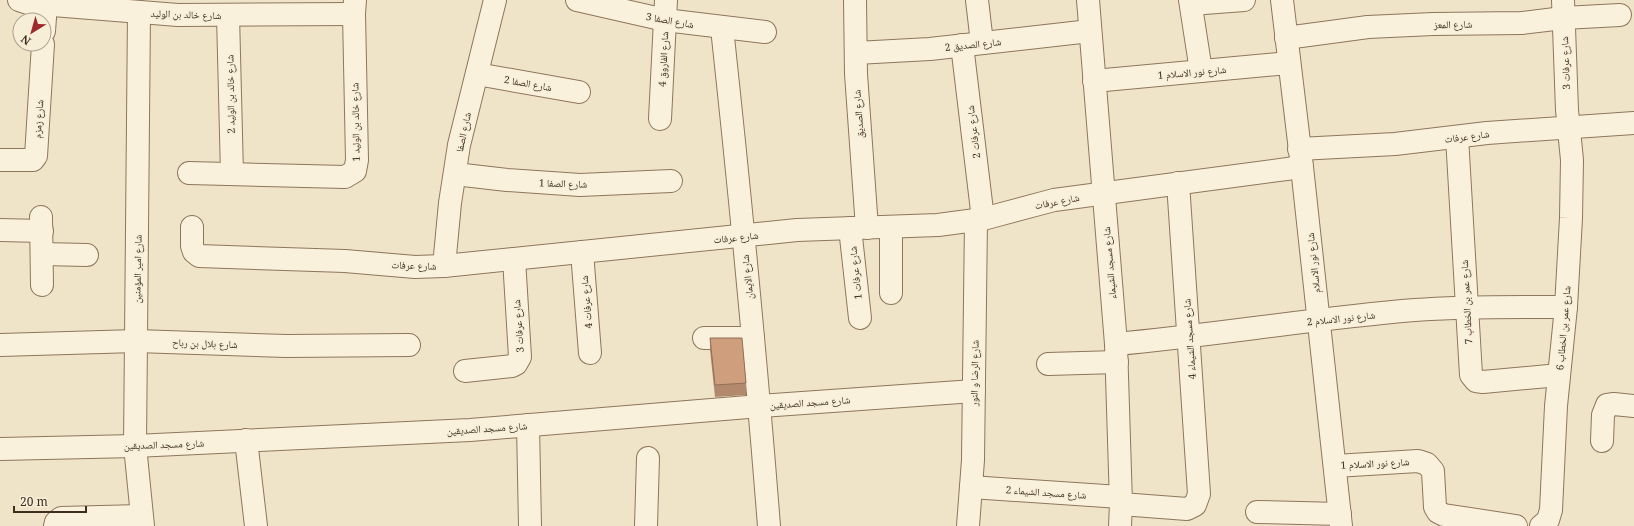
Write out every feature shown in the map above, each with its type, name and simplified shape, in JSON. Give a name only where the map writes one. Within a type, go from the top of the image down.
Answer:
[{"type":"street","name":"شارع خالد بن الوليد","points":[[19,0],[28,3],[178,15],[228,15],[354,7]]},
{"type":"street","name":"شارع الصفا","points":[[444,266],[450,203],[460,145],[495,0]]},
{"type":"street","name":"شارع الصفا 3","points":[[577,0],[666,10],[722,28],[765,32]]},
{"type":"street","name":"شارع الصديق","points":[[855,0],[859,131],[859,228]]},
{"type":"street","name":"شارع عرفات 2","points":[[977,0],[972,44],[979,219]]},
{"type":"street","name":"شارع مسجد الشيماء","points":[[1088,0],[1117,353],[1120,526]]},
{"type":"street","points":[[1201,71],[1191,2],[1244,0]]},
{"type":"street","name":"شارع نور الاسلام","points":[[1282,0],[1301,158],[1340,520]]},
{"type":"street","points":[[45,12],[46,4]]},
{"type":"street","name":"شارع خالد بن الوليد 1","points":[[189,172],[345,177],[355,171],[357,160],[354,7]]},
{"type":"street","name":"شارع المعز","points":[[1286,38],[1368,27],[1433,24],[1522,23],[1563,9],[1620,15]]},
{"type":"street","name":"شارع عرفات 3","points":[[1563,9],[1569,127]]},
{"type":"street","name":"شارع الفاروق 4","points":[[660,119],[666,10]]},
{"type":"street","name":"شارع امير المؤمنين","points":[[139,12],[135,446],[142,521]]},
{"type":"street","name":"شارع خالد بن الوليد 2","points":[[228,15],[232,174]]},
{"type":"street","name":"شارع الايمان","points":[[722,28],[760,406],[769,526]]},
{"type":"street","name":"شارع الصديق 2","points":[[856,53],[930,49],[1090,31]]},
{"type":"street","name":"شارع زمزم","points":[[0,160],[33,160],[36,156],[42,52]]},
{"type":"street","name":"شارع نور الاسلام 1","points":[[1094,81],[1289,63]]},
{"type":"street","name":"شارع الصفا 2","points":[[477,74],[579,92]]},
{"type":"street","name":"شارع عرفات","points":[[192,227],[192,246],[194,252],[199,256],[345,261],[414,267],[444,266],[797,230],[938,225],[979,219],[1054,200],[1178,183],[1301,158],[1396,144],[1569,127],[1634,123]]},
{"type":"street","name":"شارع عمر بن الخطاب 6","points":[[1541,526],[1548,520],[1551,510],[1556,406],[1566,307],[1572,160],[1569,127]]},
{"type":"street","name":"شارع عمر بن الخطاب 7","points":[[1457,137],[1471,375],[1476,381],[1483,382],[1559,375]]},
{"type":"street","name":"شارع الصفا 1","points":[[455,174],[507,180],[580,184],[671,181]]},
{"type":"street","name":"شارع مسجد الشيماء 4","points":[[1178,183],[1199,494]]},
{"type":"street","name":"شارع الرضا و النور","points":[[968,526],[971,486],[979,219]]},
{"type":"street","points":[[0,230],[42,224],[42,285]]},
{"type":"street","points":[[891,227],[891,293]]},
{"type":"street","name":"شارع عرفات 1","points":[[859,228],[860,318]]},
{"type":"street","name":"شارع عرفات 4","points":[[582,252],[590,353]]},
{"type":"street","points":[[42,254],[87,255]]},
{"type":"street","name":"شارع عرفات 3","points":[[465,371],[512,366],[519,361],[514,259]]},
{"type":"street","name":"شارع نور الاسلام 2","points":[[1048,364],[1117,353],[1189,337],[1319,320],[1416,310],[1566,307]]},
{"type":"street","points":[[704,338],[753,338]]},
{"type":"street","name":"شارع بلال بن رباح","points":[[0,345],[136,342],[286,346],[410,345]]},
{"type":"street","name":"شارع مسجد الصديقين","points":[[0,449],[135,446],[470,430],[760,406],[974,392]]},
{"type":"street","points":[[1602,441],[1603,415],[1607,405],[1614,404],[1634,406]]},
{"type":"street","points":[[528,425],[530,526]]},
{"type":"street","points":[[246,440],[256,526]]},
{"type":"street","points":[[646,526],[648,458]]},
{"type":"street","name":"شارع نور الاسلام 1","points":[[1335,466],[1418,461],[1427,464],[1433,471],[1435,507],[1438,512],[1516,526]]},
{"type":"street","name":"شارع مسجد الشيماء 2","points":[[971,486],[1187,509],[1195,505],[1199,494]]},
{"type":"street","points":[[1257,512],[1340,520]]},
{"type":"street","points":[[54,526],[61,518],[142,521]]},
{"type":"building","points":[[710,338],[742,338],[746,383],[715,385]]}]
